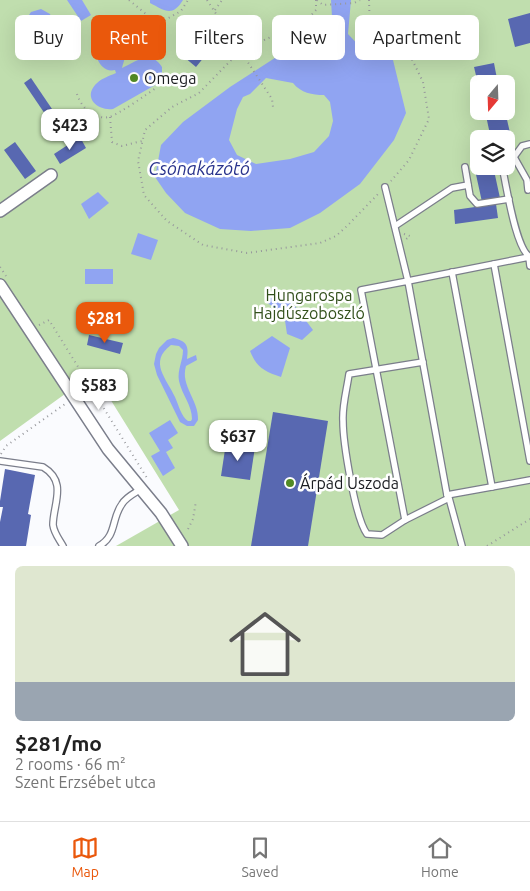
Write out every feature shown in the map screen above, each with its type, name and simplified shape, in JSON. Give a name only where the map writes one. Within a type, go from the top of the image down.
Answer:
[{"type":"street","points":[[0,211],[51,175]]},
{"type":"street","points":[[0,285],[108,449],[162,513],[182,546]]},
{"type":"lane","points":[[515,156],[522,146],[530,144]]},
{"type":"lane","points":[[515,159],[527,180],[528,190]]},
{"type":"lane","points":[[465,167],[470,196],[476,204],[509,199]]},
{"type":"lane","points":[[504,175],[522,248],[529,257],[530,266]]},
{"type":"lane","points":[[395,226],[452,188],[468,185]]},
{"type":"lane","points":[[385,187],[408,281],[448,496],[462,546]]},
{"type":"lane","points":[[405,520],[361,290],[529,257]]},
{"type":"lane","points":[[494,264],[530,461]]},
{"type":"lane","points":[[452,272],[492,487]]},
{"type":"lane","points":[[423,362],[348,374],[342,419],[354,500],[362,528],[366,534],[382,535],[448,496],[530,480]]},
{"type":"lane","points":[[0,461],[43,467],[48,470],[53,477],[58,493],[53,526],[63,546]]},
{"type":"lane","points":[[99,546],[106,542],[110,535],[123,502],[142,489]]},
{"type":"path","points":[[129,0],[158,24],[180,11],[188,0]]},
{"type":"path","points":[[208,0],[218,15]]},
{"type":"path","points":[[215,11],[222,0]]},
{"type":"path","points":[[317,0],[323,5],[354,3],[360,0]]},
{"type":"path","points":[[262,41],[306,21],[316,10],[317,0]]},
{"type":"path","points":[[231,60],[199,93],[172,107],[145,130],[138,162],[144,195],[167,221],[203,245],[247,253],[320,243],[336,236],[347,226],[409,160],[429,119],[423,82],[407,50],[386,43],[370,32],[369,0]]},
{"type":"path","points":[[246,60],[272,99],[273,107]]},
{"type":"path","points":[[77,94],[84,108],[100,117],[110,117],[156,88]]},
{"type":"path","points":[[110,117],[112,142],[122,146],[142,141]]},
{"type":"path","points":[[30,331],[49,320],[148,479]]},
{"type":"path","points":[[0,456],[6,446],[74,398]]},
{"type":"path","points":[[188,528],[193,519],[196,501]]},
{"type":"path","points":[[487,546],[530,520]]},
{"type":"green space","name":"Hungarospa Hajdúszoboszló","points":[[0,0],[530,0],[530,546],[116,546],[179,510],[94,373],[0,441]]},
{"type":"water","points":[[67,0],[82,0],[91,15],[81,21],[81,15],[77,15]]},
{"type":"water","points":[[150,0],[183,0],[175,9],[168,11],[150,3]]},
{"type":"water","name":"Csónakázótó","points":[[331,0],[351,0],[348,34],[355,41],[355,60],[393,60],[406,113],[394,140],[360,184],[320,213],[290,228],[251,231],[220,229],[185,213],[166,193],[155,177],[161,145],[183,122],[230,87],[272,60],[345,60],[345,15],[332,15]],"holes":[[[266,78],[293,83],[307,93],[324,95],[330,102],[333,121],[329,136],[314,152],[290,159],[256,164],[237,155],[229,140],[237,109],[243,97],[250,94]]]},
{"type":"water","points":[[41,9],[50,15],[29,15],[31,12]]},
{"type":"water","name":"Omega","points":[[98,60],[125,60],[122,68],[139,60],[154,60],[162,67],[162,75],[157,84],[113,109],[108,109],[94,103],[91,95],[97,83],[116,73],[115,70],[104,68]]},
{"type":"water","points":[[98,192],[109,203],[89,219],[81,204]]},
{"type":"water","points":[[138,233],[158,240],[151,260],[131,254]]},
{"type":"water","points":[[85,269],[113,269],[113,284],[85,284]]},
{"type":"water","points":[[275,291],[286,295],[292,301],[293,304],[285,312],[294,305],[313,330],[302,340],[287,334],[284,314],[266,302]]},
{"type":"water","points":[[272,336],[290,348],[281,377],[262,368],[255,361],[250,351]]},
{"type":"water","points":[[173,338],[184,343],[188,351],[187,359],[196,355],[197,360],[186,366],[185,373],[187,387],[198,413],[198,420],[194,426],[187,426],[180,422],[157,375],[154,364],[156,354],[167,340]],"holes":[[[171,345],[179,346],[183,350],[179,381],[192,414],[191,421],[188,421],[182,414],[161,371],[160,364],[164,351]]]},
{"type":"water","points":[[170,420],[178,433],[168,440],[173,448],[166,452],[175,468],[163,476],[151,456],[160,451],[149,433]]},
{"type":"building","points":[[530,13],[530,43],[515,47],[508,19]]},
{"type":"building","points":[[188,60],[202,60],[196,67]]},
{"type":"building","points":[[494,63],[496,75],[476,75],[474,67]]},
{"type":"building","points":[[31,78],[71,137],[64,142],[24,83]]},
{"type":"building","points":[[487,120],[507,120],[509,130],[489,130]]},
{"type":"building","points":[[80,137],[86,148],[60,164],[54,154]]},
{"type":"building","points":[[15,142],[36,171],[25,179],[4,150]]},
{"type":"building","points":[[476,175],[495,175],[500,198],[482,202]]},
{"type":"building","points":[[496,204],[498,218],[455,224],[454,210]]},
{"type":"building","points":[[89,335],[123,343],[120,354],[87,345]]},
{"type":"building","name":"Árpád Uszoda","points":[[273,412],[328,421],[308,546],[251,546]]},
{"type":"building","points":[[226,443],[255,447],[250,480],[221,476]]},
{"type":"building","points":[[5,469],[35,475],[28,514],[31,515],[26,546],[0,546],[0,522],[3,507],[0,507],[0,501]]},
{"type":"place","name":"Omega","points":[[134,78]]},
{"type":"place","name":"Árpád Uszoda","points":[[290,483]]}]
